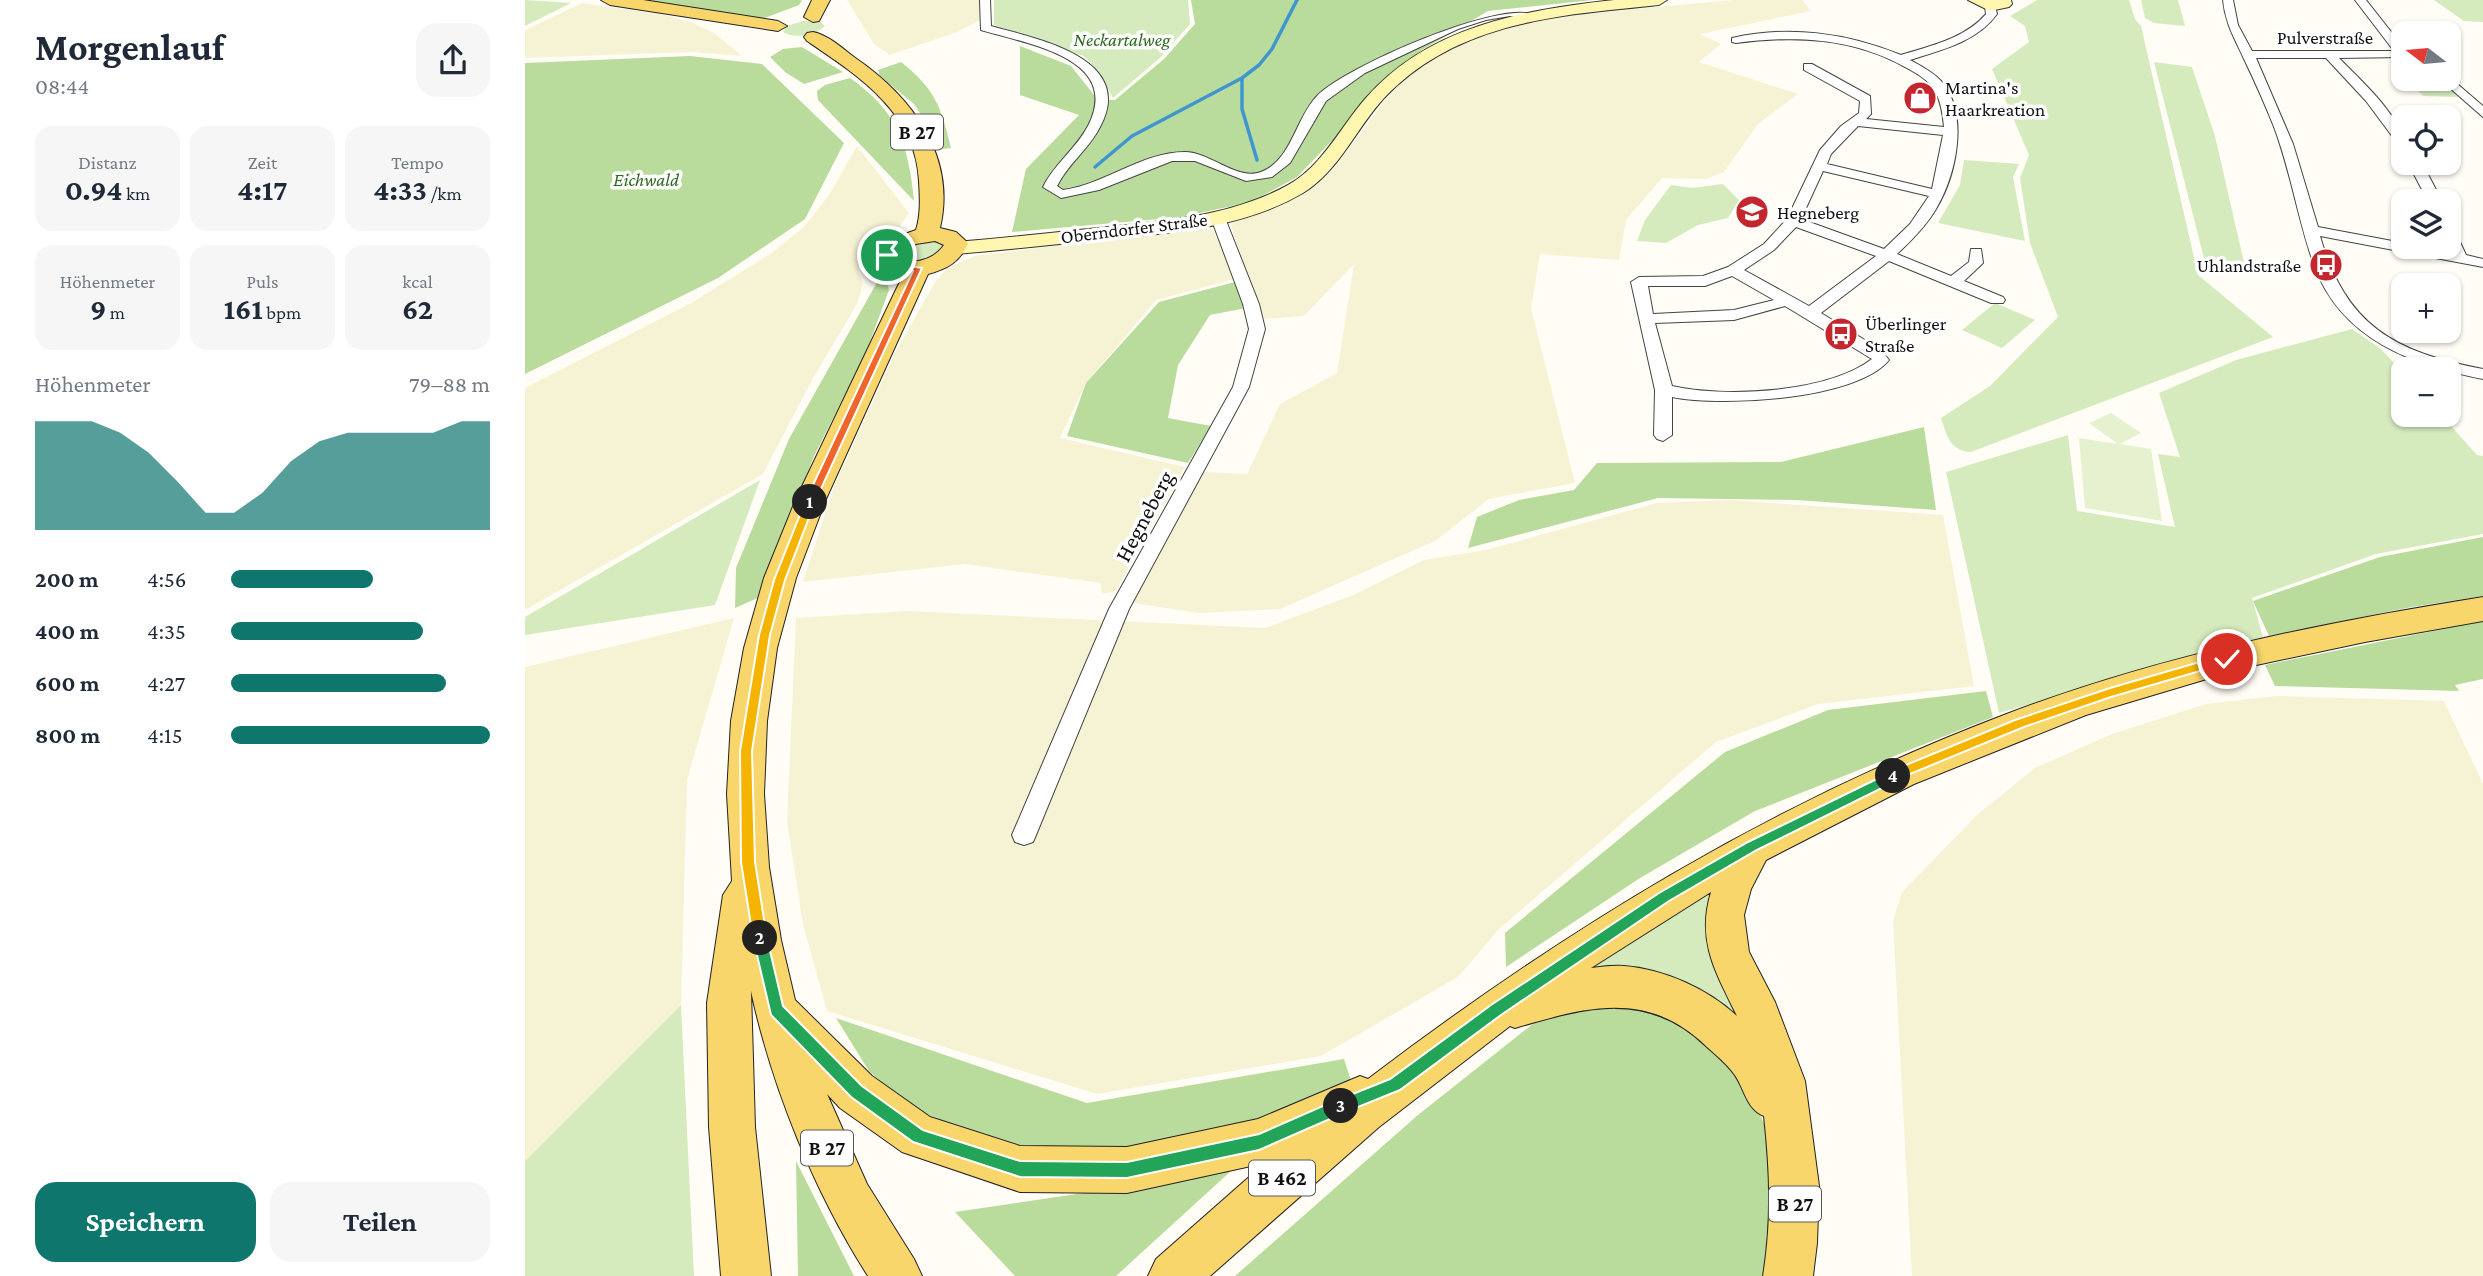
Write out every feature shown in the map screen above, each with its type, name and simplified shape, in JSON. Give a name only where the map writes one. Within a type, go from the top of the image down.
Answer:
[{"type":"main road","points":[[610,0],[778,26],[822,26],[821,0]]},
{"type":"main road","name":"B 27","points":[[822,26],[910,117],[925,147],[932,175],[930,223],[926,234]]},
{"type":"main road","points":[[926,234],[949,237],[956,248],[943,261],[918,268],[898,268],[891,264],[887,255],[897,244],[926,234]]},
{"type":"main road","name":"B 27","points":[[897,1276],[858,1215],[807,1106],[776,1010],[760,939],[748,862],[746,751],[764,635],[779,580],[824,467],[918,268]]},
{"type":"main road","name":"B 27","points":[[776,1010],[856,1092],[919,1136],[1020,1169],[1127,1170],[1259,1142],[1395,1085],[1496,1010],[1664,897],[1753,846],[1908,769],[2019,724],[2110,692],[2227,659],[2399,622],[2483,608]]},
{"type":"main road","points":[[1753,846],[1732,887],[1724,915],[1729,955],[1760,1017],[1783,1081],[1789,1131]]},
{"type":"main road","points":[[746,1276],[731,1127],[729,1003],[748,862]]},
{"type":"main road","points":[[1496,1010],[1541,1002],[1579,989],[1624,986],[1668,996],[1705,1015],[1749,1056],[1789,1131]]},
{"type":"main road","name":"B 462","points":[[1173,1276],[1279,1181],[1395,1085]]},
{"type":"main road","name":"B 27","points":[[1788,1276],[1793,1243],[1795,1186],[1789,1131]]},
{"type":"street","points":[[985,0],[985,28],[1076,58],[1096,75],[1104,92],[1106,100],[1096,125],[1076,153],[1053,178],[1050,187],[1061,194],[1101,187],[1171,157],[1202,158],[1241,177],[1267,174],[1288,159],[1321,99],[1374,61],[1439,33],[1482,19],[1518,13],[1529,15]]},
{"type":"street","name":"Oberndorfer Straße","points":[[956,248],[1173,226],[1218,218],[1274,200],[1314,176],[1369,105],[1421,57],[1455,38],[1529,15],[1659,0]]},
{"type":"street","points":[[2228,0],[2234,32],[2248,55],[2281,129],[2321,266],[2335,296],[2354,322],[2395,347],[2430,362],[2483,374]]},
{"type":"street","points":[[2360,0],[2391,42]]},
{"type":"street","points":[[1902,59],[1971,33],[1989,19],[1992,14],[1990,2]]},
{"type":"street","points":[[1736,40],[1756,36],[1816,37],[1843,41],[1902,59],[1929,76],[1940,89],[1950,132],[1947,162],[1937,194],[1917,224],[1887,255],[1809,313]]},
{"type":"street","points":[[2329,54],[2391,125]]},
{"type":"street","name":"Pulverstraße","points":[[2248,55],[2391,54]]},
{"type":"street","points":[[1663,435],[1664,390],[1639,282],[1705,281],[1733,271],[1769,247],[1793,221],[1818,166],[1836,138],[1865,114],[1866,99],[1808,67]]},
{"type":"street","points":[[2460,91],[2483,113]]},
{"type":"street","points":[[1855,122],[1950,132]]},
{"type":"street","points":[[1818,166],[1937,194]]},
{"type":"street","name":"Hegneberg","points":[[1024,835],[1119,609],[1241,387],[1257,329],[1251,304],[1218,218]]},
{"type":"street","points":[[1793,221],[1887,255],[1997,300]]},
{"type":"street","points":[[2312,230],[2483,263]]},
{"type":"street","points":[[1954,282],[1976,263],[1976,252]]},
{"type":"street","points":[[1664,390],[1678,395],[1762,395],[1855,376],[1875,367],[1881,360],[1809,313],[1733,271]]},
{"type":"street","points":[[1646,319],[1734,315],[1787,301]]},
{"type":"shaded area","points":[[847,0],[980,0],[980,20],[957,32],[890,55],[874,44]]},
{"type":"shaded area","points":[[1733,0],[1802,0],[1811,11],[1700,34],[1721,44],[1699,62],[1798,94],[1758,124],[1724,172],[1706,179],[1662,178],[1626,220],[1619,260],[1540,254],[1531,308],[1575,483],[1489,499],[1435,541],[1280,609],[1199,613],[1133,603],[1204,472],[1247,474],[1280,404],[1337,373],[1354,264],[1304,316],[1262,319],[1231,226],[1234,219],[1303,195],[1333,170],[1385,100],[1413,71],[1443,51],[1493,31],[1549,17]]},
{"type":"shaded area","points":[[582,3],[660,14],[691,22],[714,33],[742,56],[691,52],[525,58],[525,30]]},
{"type":"shaded area","points":[[857,146],[909,213],[899,227],[877,240],[862,254],[858,270],[863,284],[857,304],[812,380],[763,474],[525,610],[525,388],[691,303],[770,254],[804,227],[829,195]]},
{"type":"shaded area","points":[[1203,227],[1214,231],[1235,279],[1156,300],[1086,383],[1060,438],[1185,467],[1116,591],[1102,594],[1101,583],[964,564],[803,582],[833,489],[894,355],[935,282],[948,268],[975,256]]},
{"type":"shaded area","points":[[1729,500],[1943,515],[1974,686],[1818,704],[1716,742],[1499,929],[1458,977],[1321,1056],[1097,1094],[827,1011],[803,925],[787,821],[796,618],[907,611],[1265,628],[1353,595],[1424,560],[1486,550],[1657,503]]},
{"type":"shaded area","points":[[734,618],[687,780],[681,1005],[525,1161],[525,667]]},
{"type":"shaded area","points":[[2276,696],[2444,701],[2483,784],[2483,1276],[1912,1276],[1893,921],[1902,892],[1979,813],[2035,768],[2112,734],[2206,704]]},
{"type":"green space","points":[[525,0],[571,3],[525,26]]},
{"type":"green space","points":[[632,0],[802,0],[799,5],[762,19]]},
{"type":"green space","name":"Neckartalweg","points":[[994,0],[1188,0],[1190,24],[1161,57],[1113,98],[1099,72],[1084,56],[994,25]]},
{"type":"green space","points":[[1191,0],[1593,0],[1488,11],[1422,50],[1379,84],[1347,125],[1297,177],[1251,202],[1181,217],[1012,232],[1026,169],[1079,115],[1020,95],[1020,46],[1071,66],[1098,100],[1115,100],[1164,59],[1195,24]]},
{"type":"green space","points":[[2037,0],[2129,0],[2135,19],[2141,26],[2198,275],[2273,337],[1971,452],[1964,451],[1950,441],[1941,418],[1990,386],[2058,317],[2030,243],[2020,178],[2029,155],[1992,69],[2029,42],[2025,26],[2010,16]]},
{"type":"green space","points":[[2141,0],[2178,0],[2185,26],[2154,23],[2145,18]]},
{"type":"green space","points":[[2434,0],[2483,0],[2483,22],[2464,21]]},
{"type":"green space","points":[[803,21],[819,21],[825,26],[804,35],[783,32],[787,26]]},
{"type":"green space","points":[[802,47],[843,72],[804,84],[785,72],[770,57],[783,49]]},
{"type":"green space","name":"Eichwald","points":[[690,56],[762,64],[844,143],[805,219],[718,278],[525,374],[525,63]]},
{"type":"green space","points":[[901,62],[922,81],[935,99],[951,148],[943,149],[914,104],[880,76],[878,70]]},
{"type":"green space","points":[[2154,62],[2192,67],[2215,136],[2245,267],[2208,274]]},
{"type":"green space","points":[[850,78],[879,104],[898,131],[908,163],[914,201],[818,100],[817,91],[825,85]]},
{"type":"green space","points":[[2418,91],[2452,91],[2459,97],[2423,96]]},
{"type":"green space","points":[[1964,160],[2019,164],[2013,177],[2025,241],[1938,223],[1960,185]]},
{"type":"green space","points":[[1723,184],[1739,200],[1728,218],[1698,225],[1666,243],[1637,241],[1645,220],[1671,185],[1692,188]]},
{"type":"green space","points":[[915,240],[947,241],[939,259],[904,263],[896,253]]},
{"type":"green space","points":[[886,276],[889,290],[865,355],[814,456],[760,597],[735,608],[736,568],[789,439],[880,277]]},
{"type":"green space","points":[[1235,282],[1246,308],[1210,315],[1178,365],[1168,418],[1211,426],[1188,463],[1067,436],[1086,383],[1159,302]]},
{"type":"green space","points":[[1995,303],[2035,320],[2002,348],[1962,330]]},
{"type":"green space","points":[[2352,329],[2381,349],[2391,360],[2391,427],[2452,427],[2477,455],[2483,456],[2483,534],[2376,554],[2252,598],[2263,637],[1999,713],[1946,472],[2068,435],[2077,511],[2175,527],[2158,454],[2180,457],[2159,393],[2236,360]]},
{"type":"green space","points":[[2111,413],[2141,433],[2120,444],[2151,449],[2162,521],[2085,508],[2079,438],[2118,444],[2089,423]]},
{"type":"green space","points":[[1924,427],[1936,510],[1797,500],[1658,498],[1468,548],[1477,517],[1519,500],[1574,490],[1597,463],[1781,462]]},
{"type":"green space","points":[[760,480],[715,605],[525,635],[525,617]]},
{"type":"green space","points":[[2483,537],[2483,596],[2412,607],[2269,636],[2253,601],[2380,557]]},
{"type":"green space","points":[[2483,621],[2483,679],[2455,685],[2459,691],[2275,686],[2265,665]]},
{"type":"green space","points":[[1986,691],[1993,717],[1755,811],[1640,878],[1506,967],[1505,933],[1725,752],[1828,710]]},
{"type":"green space","points":[[1719,884],[1760,1044],[1578,974]]},
{"type":"green space","points":[[1602,1002],[1663,1014],[1735,1062],[1771,1138],[1777,1225],[1764,1276],[1235,1276],[1418,1115],[1534,1023]]},
{"type":"green space","points":[[681,1005],[694,1276],[525,1276],[525,1161]]},
{"type":"green space","points":[[836,1018],[1087,1103],[1344,1059],[1351,1081],[1270,1117],[1150,1150],[1048,1157],[992,1140],[911,1108],[869,1071]]},
{"type":"green space","points":[[796,1161],[854,1276],[798,1276]]},
{"type":"green space","points":[[1231,1171],[1116,1276],[1015,1276],[955,1212]]},
{"type":"waterway","points":[[1242,78],[1259,65],[1272,49],[1297,0]]},
{"type":"waterway","points":[[1095,167],[1132,136],[1242,78]]},
{"type":"waterway","points":[[1242,78],[1242,109],[1257,160]]},
{"type":"place","name":"Martina's Haarkreation","points":[[1920,98]]},
{"type":"place","name":"Hegneberg","points":[[1752,212]]},
{"type":"place","name":"Uhlandstraße","points":[[2326,265]]},
{"type":"place","name":"Überlinger Straße","points":[[1841,334]]},
{"type":"route","points":[[887,255],[887,260],[898,268],[918,268],[824,467],[779,580],[764,635],[746,751],[748,862],[760,939],[776,1010],[856,1092],[919,1136],[1020,1169],[1127,1170],[1259,1142],[1395,1085],[1496,1010],[1664,897],[1817,812],[1908,769],[2019,724],[2110,692],[2227,659]]}]
